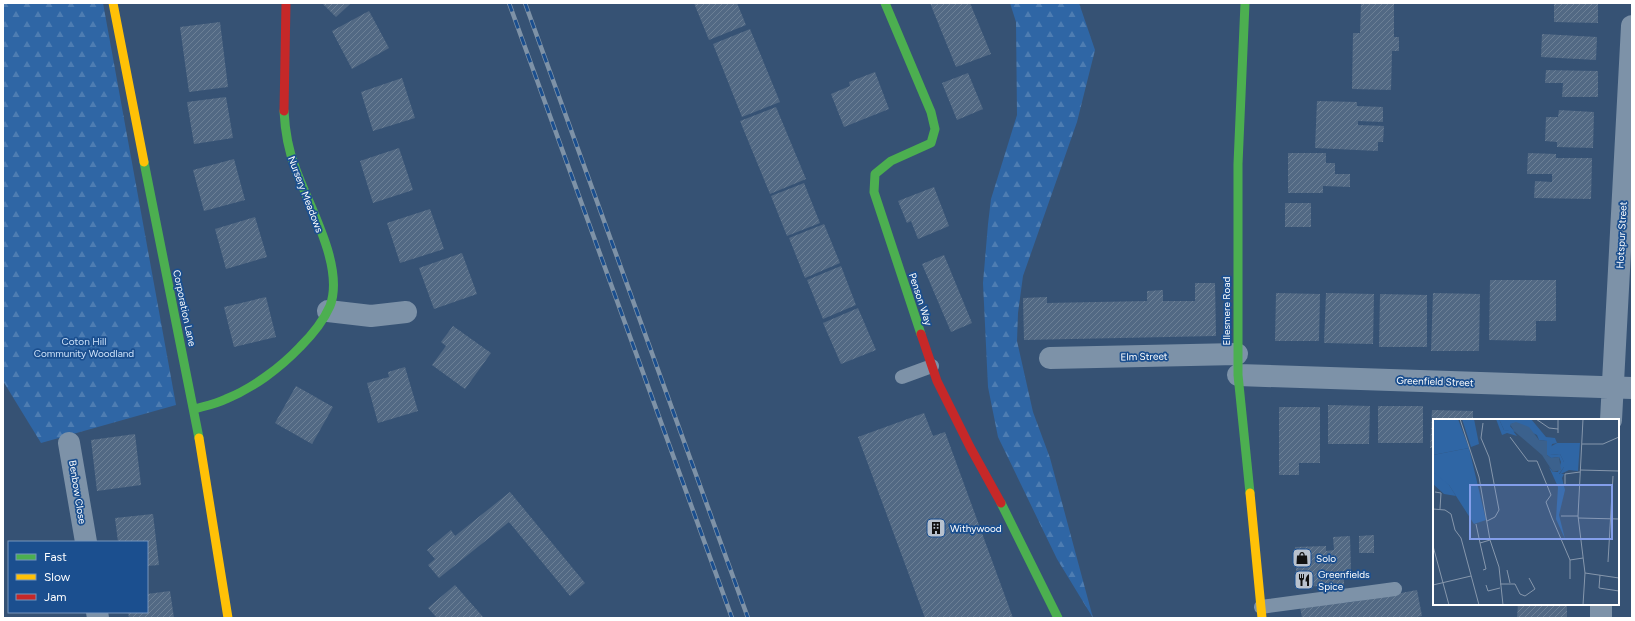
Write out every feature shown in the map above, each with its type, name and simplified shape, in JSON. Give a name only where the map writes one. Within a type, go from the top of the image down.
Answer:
[{"type":"street","name":"Corporation Lane","points":[[113,3],[122,56],[194,409],[228,618]]},
{"type":"street","name":"Nursery Meadows","points":[[194,409],[228,399],[260,381],[285,361],[312,336],[328,311],[333,289],[328,254],[316,218],[293,163],[287,139],[283,108],[286,3]]},
{"type":"street","name":"Penson Way","points":[[885,3],[931,112],[935,129],[930,143],[891,161],[875,174],[874,192],[932,366],[948,405],[1012,523],[1058,618]]},
{"type":"street","name":"Ellesmere Road","points":[[1245,3],[1238,164],[1237,365],[1262,613]]},
{"type":"street","name":"Hotspur Street","points":[[1611,419],[1622,387],[1632,26]]},
{"type":"street","points":[[328,311],[371,316],[406,312]]},
{"type":"street","name":"Elm Street","points":[[1050,358],[1237,365]]},
{"type":"street","name":"Greenfield Street","points":[[1237,365],[1622,387]]},
{"type":"street","name":"Benbow Close","points":[[69,443],[86,541]]},
{"type":"street","points":[[1601,618],[1602,605]]},
{"type":"lane","points":[[902,377],[932,366]]},
{"type":"lane","points":[[1262,613],[1395,589]]},
{"type":"green space","name":"Coton Hill Community Woodland","points":[[3,3],[103,3],[176,405],[41,443],[3,381]]},
{"type":"green space","points":[[1010,3],[1079,3],[1095,50],[1077,122],[1023,276],[1018,313],[1017,341],[1033,412],[1050,458],[1093,618],[1057,559],[998,437],[988,387],[983,283],[988,224],[991,199],[1017,115],[1016,22]]},
{"type":"building","points":[[322,3],[351,3],[336,17]]},
{"type":"building","points":[[694,3],[737,3],[746,25],[709,40]]},
{"type":"building","points":[[930,3],[970,3],[991,54],[956,67]]},
{"type":"building","points":[[1361,3],[1394,3],[1394,37],[1399,37],[1399,51],[1392,51],[1391,90],[1352,89],[1353,33],[1360,33]]},
{"type":"building","points":[[1554,3],[1598,3],[1598,23],[1554,22]]},
{"type":"building","points":[[369,11],[389,48],[352,69],[332,31]]},
{"type":"building","points":[[220,22],[228,87],[189,92],[180,27]]},
{"type":"building","points":[[750,29],[780,102],[742,117],[713,44]]},
{"type":"building","points":[[1542,34],[1597,37],[1596,60],[1541,57]]},
{"type":"building","points":[[1546,70],[1598,71],[1598,97],[1562,97],[1563,83],[1545,83]]},
{"type":"building","points":[[875,72],[889,109],[844,127],[831,94],[850,86],[849,82]]},
{"type":"building","points":[[968,73],[983,109],[957,120],[942,83]]},
{"type":"building","points":[[402,78],[415,118],[373,131],[361,92]]},
{"type":"building","points":[[226,97],[233,138],[194,144],[187,102]]},
{"type":"building","points":[[1317,101],[1357,102],[1357,106],[1383,107],[1383,122],[1358,121],[1358,125],[1384,126],[1383,142],[1378,142],[1378,151],[1315,148]]},
{"type":"building","points":[[776,107],[806,179],[770,194],[740,121]]},
{"type":"building","points":[[1559,110],[1594,112],[1593,148],[1557,147],[1557,142],[1545,141],[1546,117],[1558,117]]},
{"type":"building","points":[[399,148],[413,190],[373,203],[360,161]]},
{"type":"building","points":[[1288,153],[1326,153],[1326,163],[1335,163],[1335,174],[1350,174],[1350,187],[1323,186],[1323,193],[1288,193]]},
{"type":"building","points":[[1528,153],[1556,154],[1556,158],[1592,158],[1591,199],[1534,198],[1535,181],[1552,182],[1552,174],[1527,174]]},
{"type":"building","points":[[234,159],[245,200],[204,211],[193,170]]},
{"type":"building","points":[[804,183],[820,223],[787,236],[771,196]]},
{"type":"building","points":[[934,187],[949,226],[918,239],[911,221],[907,223],[898,201]]},
{"type":"building","points":[[1285,203],[1311,203],[1311,227],[1285,227]]},
{"type":"building","points":[[430,209],[444,249],[400,263],[387,223]]},
{"type":"building","points":[[255,217],[267,257],[226,269],[215,229]]},
{"type":"building","points":[[824,224],[840,263],[805,278],[789,238]]},
{"type":"building","points":[[462,253],[477,294],[434,309],[419,268]]},
{"type":"building","points":[[944,255],[972,323],[951,332],[922,264]]},
{"type":"building","points":[[841,266],[856,305],[823,319],[807,280]]},
{"type":"building","points":[[1490,280],[1556,280],[1556,321],[1536,321],[1536,341],[1489,340]]},
{"type":"building","points":[[1195,283],[1215,283],[1216,336],[1024,340],[1023,298],[1047,297],[1047,303],[1147,301],[1147,291],[1163,290],[1163,301],[1195,301]]},
{"type":"building","points":[[1276,293],[1320,294],[1319,341],[1275,341]]},
{"type":"building","points":[[1326,293],[1374,294],[1373,344],[1324,343]]},
{"type":"building","points":[[1433,293],[1480,294],[1479,351],[1431,351]]},
{"type":"building","points":[[1380,294],[1427,295],[1427,347],[1379,347]]},
{"type":"building","points":[[266,297],[276,337],[234,347],[224,307]]},
{"type":"building","points":[[858,308],[876,350],[841,364],[823,323]]},
{"type":"building","points":[[453,326],[491,353],[465,389],[432,365],[446,346],[441,342]]},
{"type":"building","points":[[405,367],[418,411],[378,423],[367,383],[389,377],[388,372]]},
{"type":"building","points":[[296,386],[333,407],[312,444],[275,423]]},
{"type":"building","points":[[1328,405],[1370,406],[1369,444],[1328,444]]},
{"type":"building","points":[[1378,406],[1423,406],[1423,443],[1378,443]]},
{"type":"building","points":[[1279,407],[1320,407],[1320,463],[1299,463],[1299,475],[1279,475]]},
{"type":"building","points":[[1432,410],[1473,411],[1473,419],[1433,419],[1433,448],[1430,448]]},
{"type":"building","name":"Withywood","points":[[924,413],[933,436],[945,432],[1013,618],[925,618],[858,437]]},
{"type":"building","points":[[135,434],[141,485],[97,491],[91,440]]},
{"type":"building","points":[[510,492],[585,583],[570,596],[509,522],[439,578],[428,565],[435,559],[427,550],[451,530],[455,536]]},
{"type":"building","points":[[153,514],[159,565],[148,566],[148,541],[118,541],[115,518]]},
{"type":"building","points":[[1374,535],[1374,553],[1359,553],[1359,536]]},
{"type":"building","points":[[1350,536],[1351,571],[1344,571],[1344,585],[1297,587],[1295,547],[1326,546],[1326,551],[1334,550],[1333,537]]},
{"type":"building","points":[[455,585],[484,618],[437,618],[428,608]]},
{"type":"building","points":[[1417,590],[1422,616],[1411,618],[1302,618],[1300,607],[1352,602]]},
{"type":"building","points":[[170,591],[174,618],[129,618],[128,613],[148,613],[148,594]]},
{"type":"building","points":[[1518,605],[1567,605],[1567,618],[1517,618]]},
{"type":"railway","points":[[509,3],[732,618]]},
{"type":"railway","points":[[525,3],[748,618]]},
{"type":"traffic: fast","points":[[885,3],[931,112],[935,129],[931,143],[891,161],[875,174],[874,192],[921,334]]},
{"type":"traffic: fast","points":[[1245,3],[1238,164],[1238,375],[1250,493]]},
{"type":"traffic: fast","points":[[194,409],[218,402],[236,394],[275,370],[313,333],[321,323],[330,306],[333,290],[333,273],[329,254],[316,217],[290,153],[284,111]]},
{"type":"traffic: fast","points":[[144,162],[199,438]]},
{"type":"traffic: fast","points":[[1001,503],[1058,618]]},
{"type":"traffic: slow","points":[[113,3],[144,162]]},
{"type":"traffic: slow","points":[[199,438],[228,618]]},
{"type":"traffic: slow","points":[[1250,493],[1262,618]]},
{"type":"traffic: jam","points":[[284,111],[286,3]]},
{"type":"traffic: jam","points":[[921,334],[937,381],[970,447],[1001,503]]},
{"type":"place","name":"Withywood","points":[[936,528]]},
{"type":"place","name":"Solo","points":[[1302,558]]},
{"type":"place","name":"Greenfields Spice","points":[[1304,580]]}]
